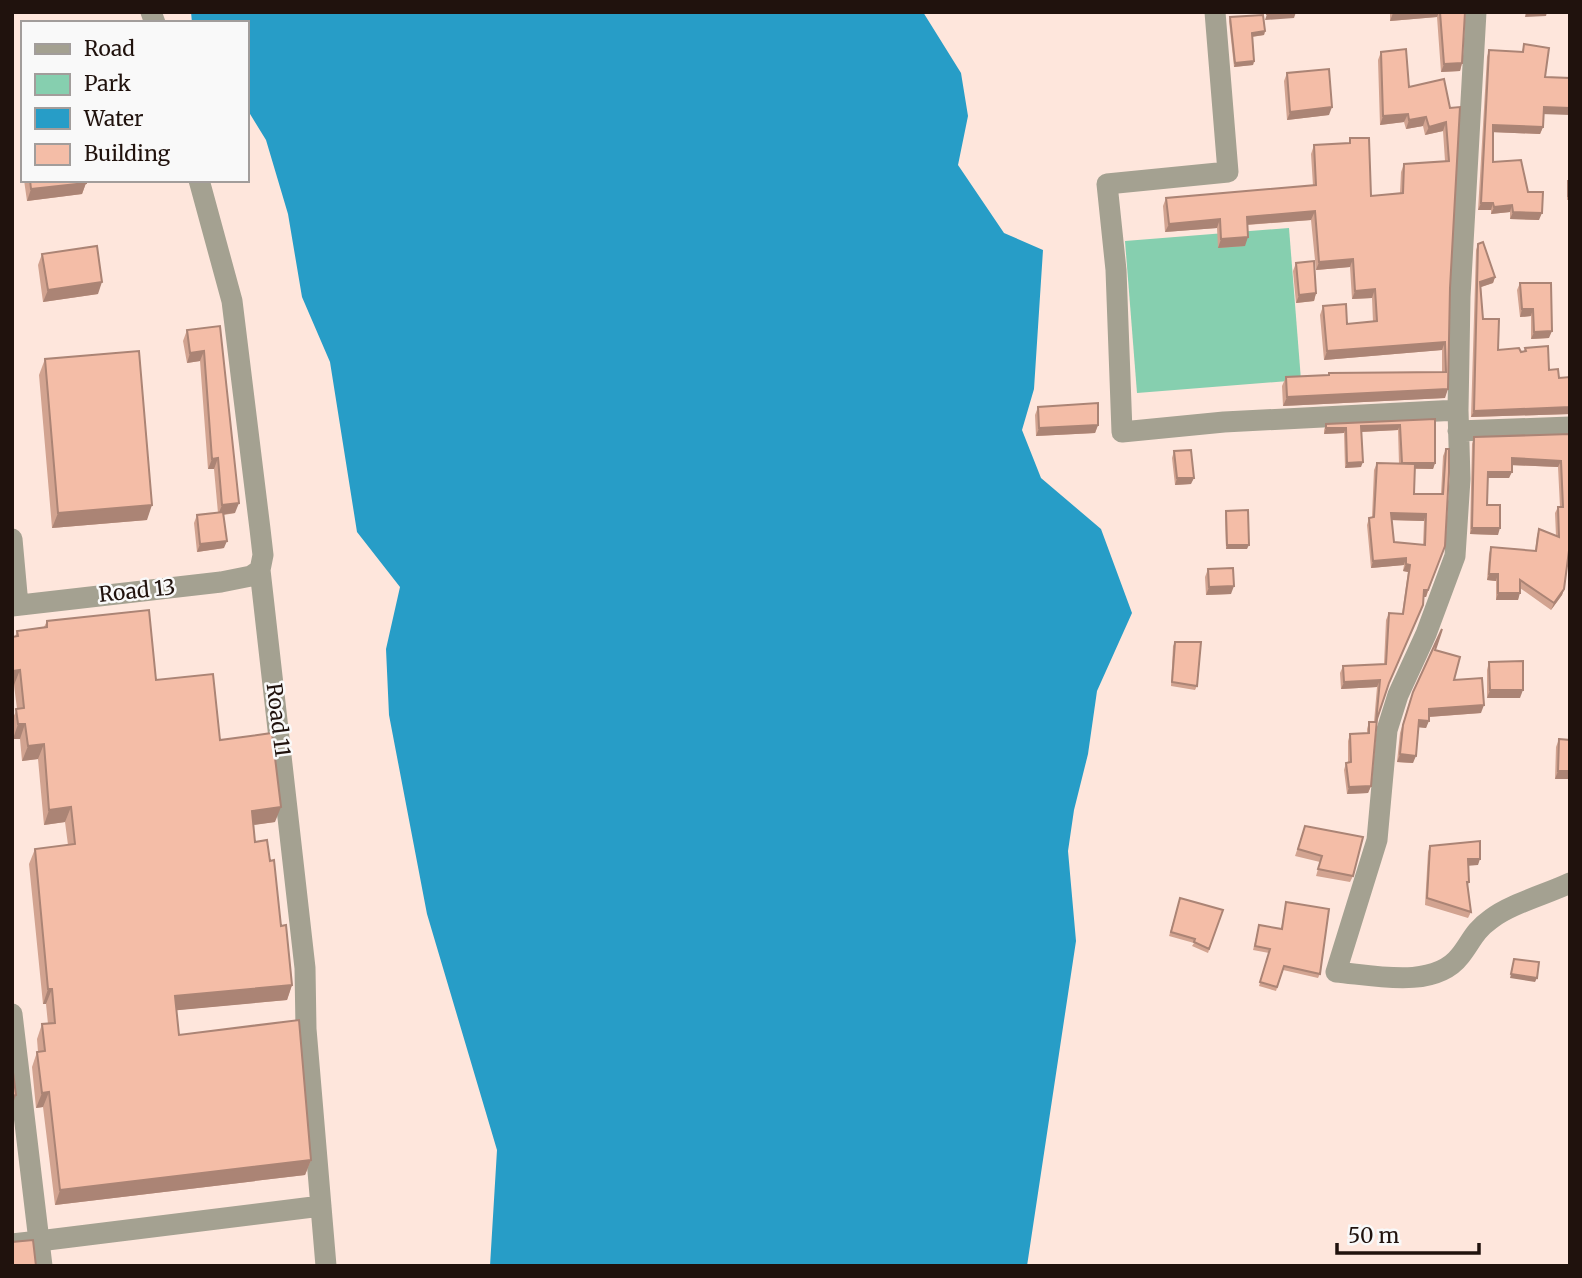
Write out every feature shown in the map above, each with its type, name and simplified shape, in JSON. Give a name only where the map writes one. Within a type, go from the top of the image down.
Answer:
[{"type":"street","points":[[1215,12],[1228,172],[1107,184],[1115,270],[1122,432],[1224,422],[1458,420],[1570,427]]},
{"type":"street","points":[[1476,12],[1460,297],[1460,479],[1455,556],[1426,634],[1398,695],[1387,730],[1377,840],[1336,972],[1404,977],[1436,973],[1460,958],[1471,936],[1493,917],[1570,883]]},
{"type":"street","name":"Road 11","points":[[199,182],[232,301],[261,542],[260,570],[305,968],[306,1029],[326,1266]]},
{"type":"street","points":[[12,539],[15,605]]},
{"type":"street","name":"Road 13","points":[[15,605],[221,582],[251,576],[260,570]]},
{"type":"street","points":[[12,1014],[42,1266]]},
{"type":"street","points":[[12,1244],[321,1206]]},
{"type":"green space","points":[[1289,228],[1301,380],[1137,393],[1125,241]]},
{"type":"water","points":[[191,12],[923,12],[961,73],[968,116],[958,165],[1004,233],[1043,250],[1034,389],[1022,430],[1041,478],[1101,529],[1132,613],[1097,691],[1088,754],[1074,810],[1068,851],[1076,941],[1027,1266],[490,1266],[497,1150],[427,914],[389,715],[386,649],[400,587],[357,532],[330,362],[302,297],[288,214],[266,140],[248,111],[248,21],[192,21]]},
{"type":"building","points":[[1440,12],[1465,12],[1462,63],[1444,64]]},
{"type":"building","points":[[1263,15],[1265,31],[1252,33],[1254,61],[1235,63],[1230,17]]},
{"type":"building","points":[[1524,44],[1549,48],[1545,77],[1570,78],[1570,108],[1544,107],[1543,127],[1493,125],[1493,162],[1521,160],[1528,192],[1543,192],[1542,213],[1513,212],[1512,205],[1494,207],[1493,203],[1481,203],[1489,50],[1523,52]]},
{"type":"building","points":[[1406,49],[1409,87],[1444,79],[1450,108],[1460,107],[1450,288],[1448,389],[1287,397],[1286,377],[1329,373],[1446,372],[1445,342],[1327,351],[1323,306],[1346,304],[1347,324],[1377,321],[1375,289],[1355,291],[1353,259],[1319,262],[1315,211],[1247,217],[1248,237],[1221,239],[1220,219],[1169,224],[1166,198],[1316,185],[1314,145],[1350,143],[1350,138],[1369,138],[1371,196],[1403,193],[1404,164],[1449,161],[1446,122],[1429,127],[1426,117],[1409,120],[1408,114],[1383,116],[1381,52]]},
{"type":"building","points":[[1329,69],[1332,107],[1290,112],[1287,73]]},
{"type":"building","points":[[30,182],[86,182],[86,183],[31,189]]},
{"type":"building","points":[[1483,242],[1495,277],[1480,282],[1483,319],[1499,319],[1498,350],[1519,348],[1521,352],[1526,351],[1525,348],[1548,346],[1549,370],[1558,369],[1559,378],[1570,377],[1570,407],[1474,411],[1478,244]]},
{"type":"building","points":[[97,246],[102,282],[48,290],[42,254]]},
{"type":"building","points":[[1314,261],[1316,293],[1299,295],[1296,263]]},
{"type":"building","points":[[1520,283],[1551,283],[1552,331],[1534,332],[1533,309],[1522,309]]},
{"type":"building","points":[[220,326],[239,503],[222,505],[218,458],[212,459],[204,351],[190,353],[187,330]]},
{"type":"building","points":[[139,351],[152,505],[58,513],[45,359]]},
{"type":"building","points":[[1098,403],[1098,425],[1039,428],[1038,407]]},
{"type":"building","points":[[1435,419],[1435,463],[1402,463],[1400,425],[1361,426],[1363,462],[1347,463],[1346,428],[1326,428],[1326,424]]},
{"type":"building","points":[[1570,434],[1570,543],[1564,589],[1554,603],[1520,580],[1520,593],[1498,593],[1498,574],[1489,574],[1491,547],[1536,551],[1539,529],[1559,537],[1558,507],[1563,507],[1561,461],[1512,458],[1512,472],[1488,472],[1487,505],[1500,505],[1500,528],[1472,528],[1474,437]]},
{"type":"building","points":[[1446,449],[1449,449],[1445,546],[1428,590],[1424,590],[1423,605],[1389,683],[1377,719],[1371,786],[1349,787],[1346,763],[1351,762],[1350,734],[1369,733],[1369,722],[1376,722],[1380,680],[1344,682],[1343,666],[1386,664],[1389,613],[1403,614],[1410,565],[1406,564],[1406,558],[1373,561],[1369,518],[1374,517],[1377,463],[1415,464],[1414,494],[1443,494]],"holes":[[[1391,513],[1426,514],[1425,545],[1394,542]]]},
{"type":"building","points":[[1191,450],[1194,478],[1177,478],[1174,451]]},
{"type":"building","points":[[1248,510],[1249,545],[1227,545],[1226,511]]},
{"type":"building","points":[[223,512],[227,541],[200,544],[197,515]]},
{"type":"building","points":[[1233,568],[1234,586],[1209,587],[1208,569]]},
{"type":"building","points":[[149,610],[156,680],[213,674],[220,740],[272,733],[281,807],[252,811],[255,842],[267,840],[270,861],[274,860],[281,926],[286,925],[292,985],[175,996],[179,1035],[299,1020],[311,1160],[60,1190],[49,1092],[42,1093],[37,1052],[45,1051],[42,1024],[55,1023],[52,989],[48,989],[35,849],[75,844],[71,807],[49,810],[44,744],[28,746],[25,724],[18,724],[16,709],[24,708],[20,670],[13,671],[12,637],[18,636],[17,631],[47,627],[47,621]]},
{"type":"building","points":[[1442,629],[1435,650],[1460,657],[1454,680],[1482,678],[1484,705],[1429,709],[1429,721],[1419,720],[1416,756],[1400,754],[1403,725],[1413,692]]},
{"type":"building","points":[[1175,642],[1201,642],[1197,686],[1172,682]]},
{"type":"building","points":[[1523,661],[1523,690],[1490,690],[1489,662]]},
{"type":"building","points":[[1559,739],[1570,740],[1570,771],[1558,771]]},
{"type":"building","points":[[1305,826],[1363,837],[1353,876],[1318,869],[1322,856],[1298,849]]},
{"type":"building","points":[[1480,841],[1480,859],[1468,859],[1467,882],[1471,912],[1427,898],[1430,846]]},
{"type":"building","points":[[1180,898],[1223,910],[1209,949],[1194,942],[1195,939],[1171,932]]},
{"type":"building","points":[[1286,902],[1329,909],[1320,974],[1284,966],[1277,987],[1260,982],[1270,949],[1255,946],[1259,925],[1282,929]]},
{"type":"building","points":[[1514,959],[1539,962],[1537,978],[1511,974]]},
{"type":"building","points":[[12,1065],[16,1095],[12,1096]]},
{"type":"building","points":[[33,1240],[36,1266],[12,1266],[12,1242]]}]
